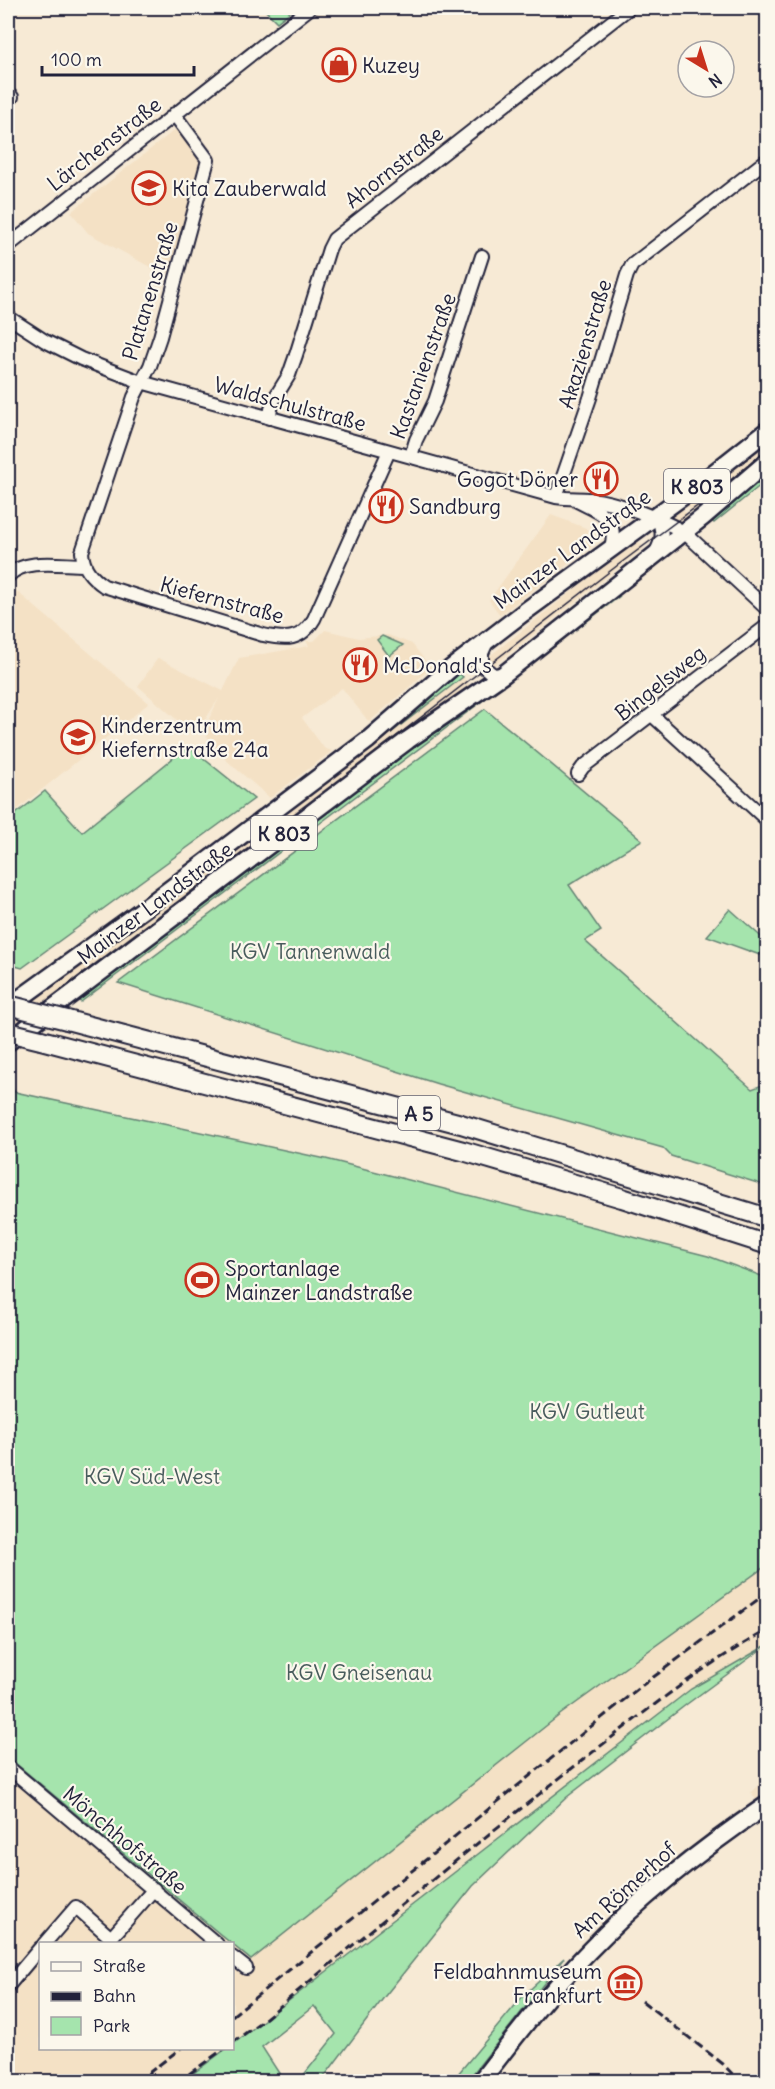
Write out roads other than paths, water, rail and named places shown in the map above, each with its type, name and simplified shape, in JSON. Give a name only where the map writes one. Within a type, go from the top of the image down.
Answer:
[{"type":"highway","name":"A 5","points":[[8,1006],[461,1124],[768,1218]]},
{"type":"highway","name":"A 5","points":[[8,1032],[463,1150],[768,1245]]},
{"type":"main road","name":"Mainzer Landstraße","points":[[8,1006],[172,888],[368,740],[450,669],[611,548],[655,519],[768,430]]},
{"type":"main road","name":"Mainzer Landstraße","points":[[8,1042],[408,740],[504,674],[684,532],[768,461]]},
{"type":"main road","name":"Am Römerhof","points":[[480,2082],[588,1951],[656,1886],[725,1833],[768,1804]]},
{"type":"street","name":"Lärchenstraße","points":[[8,246],[310,8]]},
{"type":"street","name":"Ahornstraße","points":[[269,418],[273,401],[289,375],[328,249],[334,239],[629,8]]},
{"type":"street","name":"Platanenstraße","points":[[141,382],[150,366],[160,337],[208,160],[174,114]]},
{"type":"street","name":"Akazienstraße","points":[[556,497],[632,264],[768,159]]},
{"type":"street","name":"Kastanienstraße","points":[[411,456],[416,440],[435,401],[482,256]]},
{"type":"street","name":"Waldschulstraße","points":[[8,317],[45,341],[81,359],[141,382],[556,497],[591,499],[655,519],[684,532],[768,610]]},
{"type":"street","points":[[8,576],[14,569],[33,565],[83,565],[82,552],[141,382]]},
{"type":"street","name":"Kiefernstraße","points":[[83,565],[96,581],[104,586],[279,639],[301,635],[314,620],[388,451]]},
{"type":"street","name":"Waldschulstraße","points":[[573,499],[599,512],[610,522],[614,536],[611,548]]},
{"type":"street","points":[[654,555],[662,536],[662,527],[655,519]]},
{"type":"street","name":"Bingelsweg","points":[[578,774],[583,767],[768,625]]},
{"type":"street","name":"Mainzer Landstraße","points":[[489,639],[482,652],[482,665],[493,675],[504,674]]},
{"type":"street","points":[[651,715],[768,821]]},
{"type":"street","name":"Mönchhofstraße","points":[[8,1767],[215,1942]]},
{"type":"street","points":[[46,1942],[76,1907],[111,1938],[154,1889]]},
{"type":"street","points":[[8,1986],[39,1949]]},
{"type":"street","points":[[234,1959],[246,1968]]},
{"type":"tram line","points":[[8,1031],[292,817],[768,450]]},
{"type":"tram line","points":[[8,1019],[31,1002]]},
{"type":"railway","points":[[234,2014],[640,1687],[768,1592]]},
{"type":"railway","points":[[234,2042],[621,1730],[668,1694],[768,1630]]},
{"type":"railway","points":[[642,2001],[723,2064],[740,2082]]},
{"type":"railway","points":[[137,2082],[178,2050]]},
{"type":"railway","points":[[178,2082],[222,2050]]},
{"type":"place","name":"Kuzey","points":[[339,65]]},
{"type":"place","name":"Kita Zauberwald","points":[[149,188]]},
{"type":"place","name":"Gogot Döner","points":[[601,479]]},
{"type":"place","name":"Sandburg","points":[[386,506]]},
{"type":"place","name":"McDonald's","points":[[360,665]]},
{"type":"place","name":"Kinderzentrum Kiefernstraße 24a","points":[[78,737]]},
{"type":"place","name":"Sportanlage Mainzer Landstraße","points":[[202,1280]]},
{"type":"place","name":"Feldbahnmuseum Frankfurt","points":[[625,1983]]},
{"type":"park label","name":"KGV Tannenwald","points":[[310,951]]},
{"type":"park label","name":"KGV Gutleut","points":[[587,1411]]},
{"type":"park label","name":"KGV Süd-West","points":[[152,1476]]},
{"type":"park label","name":"KGV Gneisenau","points":[[359,1672]]}]
